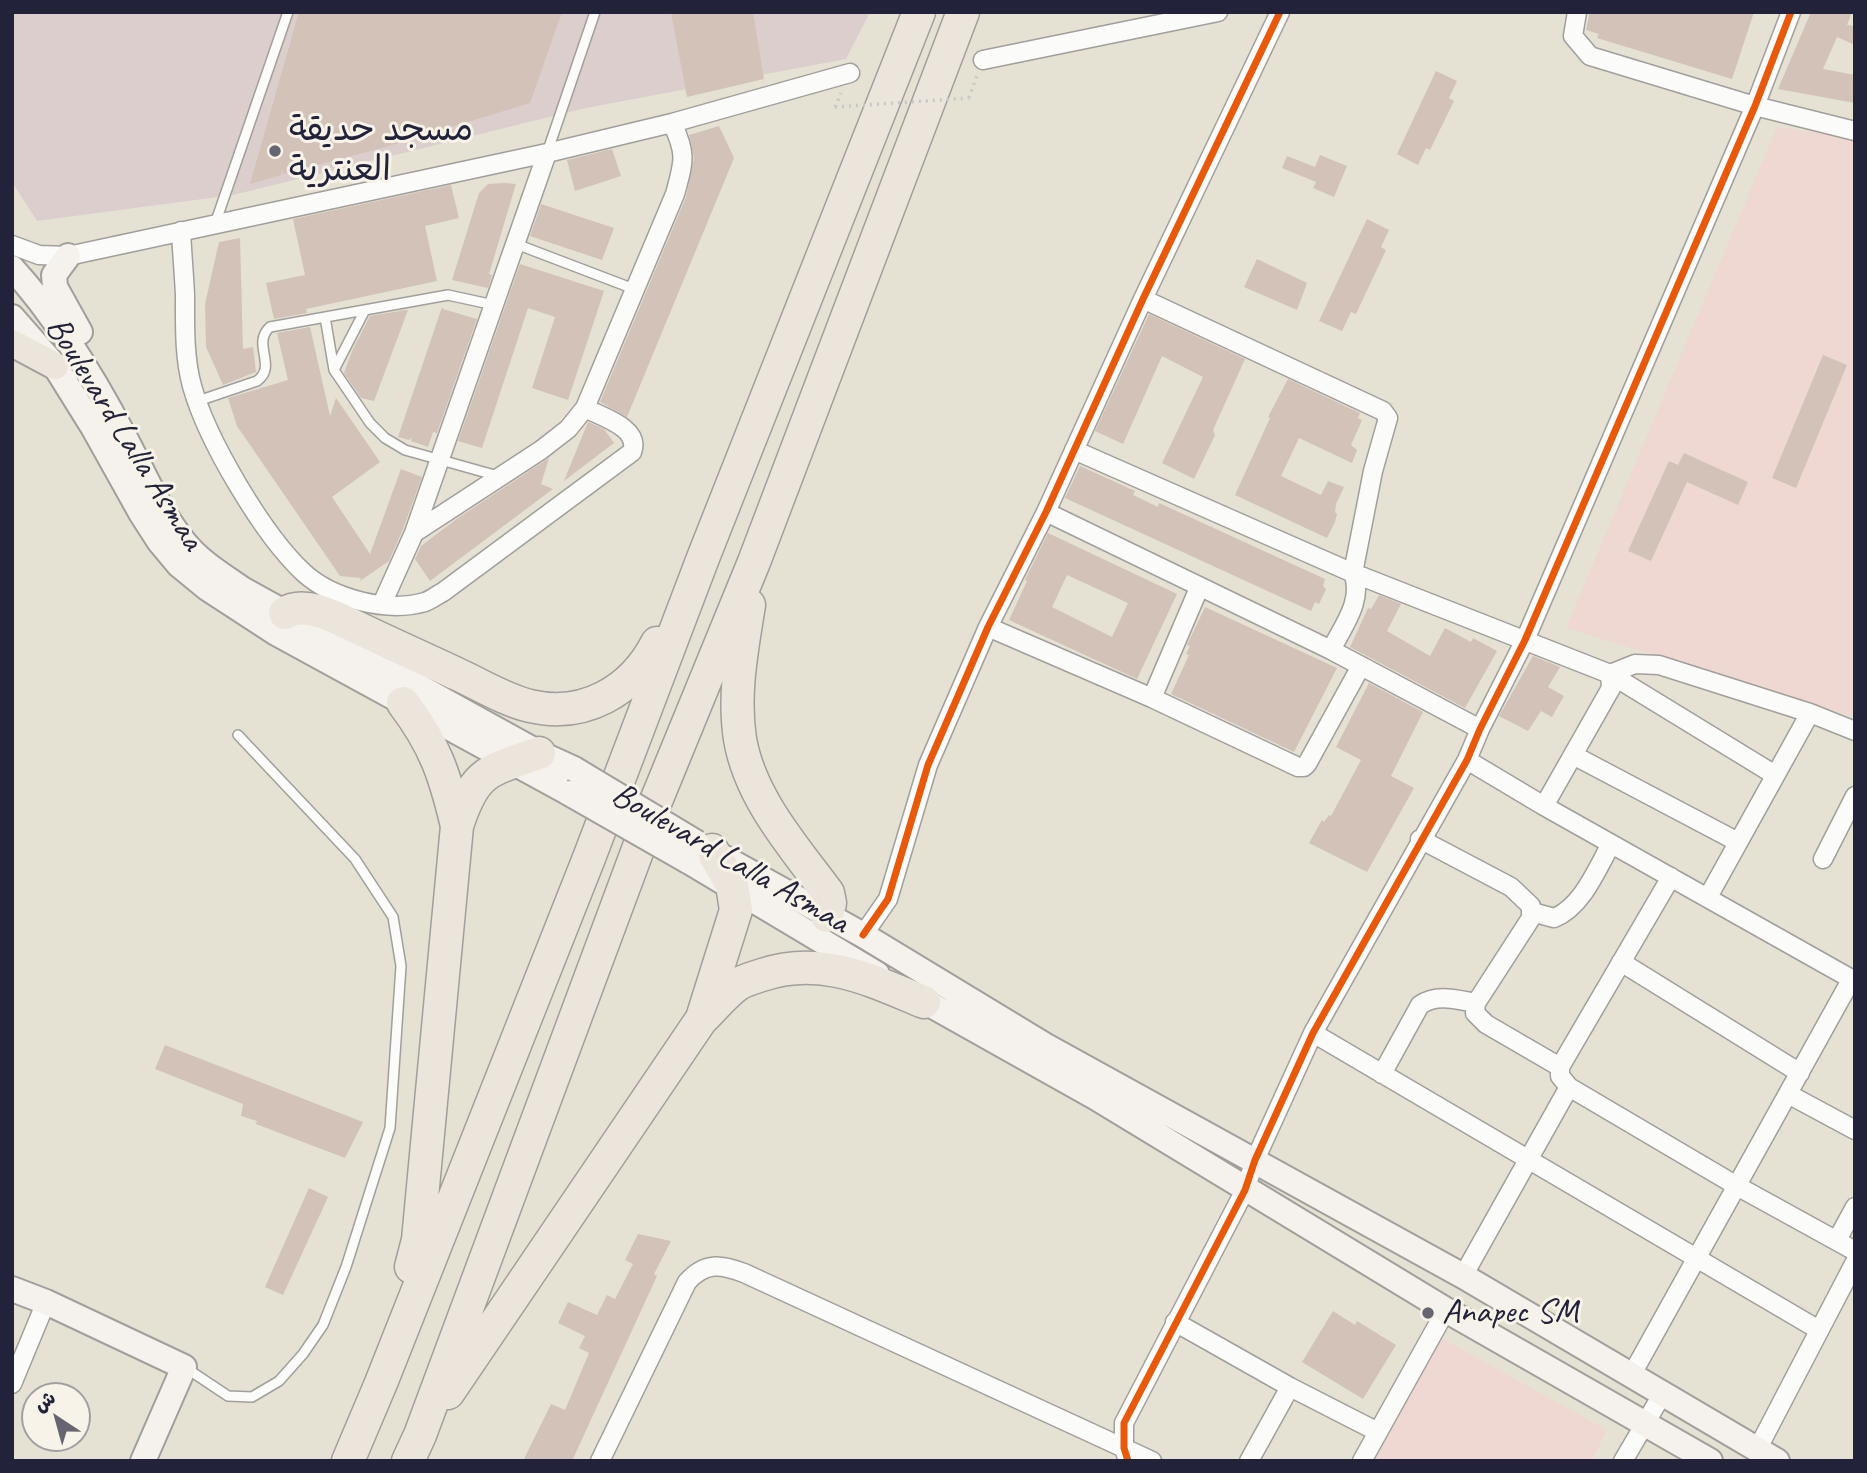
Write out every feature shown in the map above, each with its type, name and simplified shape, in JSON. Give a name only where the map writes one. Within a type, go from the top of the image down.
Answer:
[{"type":"highway","points":[[348,1461],[589,858],[703,558],[919,12]]},
{"type":"highway","points":[[414,1448],[656,801],[754,562],[963,12]]},
{"type":"highway","points":[[285,613],[298,608],[342,620],[492,692],[531,706],[561,709],[587,706],[601,701],[640,672],[703,558]]},
{"type":"highway","points":[[754,562],[738,692],[741,741],[762,799],[828,893],[830,903],[821,927]]},
{"type":"highway","points":[[403,703],[437,755],[457,826]]},
{"type":"highway","points":[[381,1383],[418,1240],[457,826],[464,803],[481,777],[490,770],[526,757]]},
{"type":"highway","points":[[699,851],[732,885],[736,901],[735,919],[701,1020]]},
{"type":"highway","points":[[414,1448],[701,1020],[737,985],[772,971],[801,967],[833,968],[869,979],[925,1002]]},
{"type":"main road","points":[[68,256],[54,275],[55,287],[109,383],[115,418]]},
{"type":"main road","name":"Boulevard Lalla Asmaa","points":[[12,268],[51,315],[115,418],[167,517],[185,543],[205,563],[242,589],[526,757],[569,793],[699,851]]},
{"type":"main road","name":"Boulevard Lalla Asmaa","points":[[12,317],[55,366],[159,541],[179,565],[207,588],[276,633],[403,703],[526,757],[574,769],[821,927],[925,1002],[1095,1097],[1446,1310],[1710,1461]]},
{"type":"main road","points":[[12,343],[55,366]]},
{"type":"main road","name":"Boulevard Lalla Asmaa","points":[[732,885],[821,927],[863,935],[1046,1046],[1463,1276],[1768,1455]]},
{"type":"main road","points":[[12,1289],[46,1301],[184,1367],[143,1461]]},
{"type":"street","points":[[983,60],[1218,12]]},
{"type":"street","points":[[863,935],[888,899],[928,765],[989,627],[1280,12]]},
{"type":"street","points":[[1577,12],[1573,36],[1590,56],[1755,106],[1855,131]]},
{"type":"street","points":[[1126,1454],[1124,1423],[1245,1190],[1255,1160],[1313,1033],[1420,839],[1467,760],[1525,640],[1755,106],[1791,12]]},
{"type":"street","points":[[12,245],[38,255],[68,256],[547,153],[672,123],[850,73]]},
{"type":"street","points":[[414,534],[541,450],[568,429],[585,408],[675,194],[682,168],[682,145],[672,123]]},
{"type":"street","points":[[382,604],[414,534],[547,153]]},
{"type":"street","points":[[181,231],[186,344],[191,385],[211,433],[259,518],[304,573],[322,586],[382,604],[407,606],[427,602],[443,592],[632,452],[635,444],[633,436],[585,408]]},
{"type":"street","points":[[1143,299],[1386,414],[1388,418],[1353,573],[1357,595],[1331,650]]},
{"type":"street","points":[[1074,450],[1353,573],[1610,674],[1775,775]]},
{"type":"street","points":[[1045,512],[1331,650],[1480,729]]},
{"type":"street","points":[[1152,698],[1199,588]]},
{"type":"street","points":[[989,627],[1152,698],[1289,763],[1304,767],[1361,666]]},
{"type":"street","points":[[1610,674],[1635,664],[1659,665],[1810,713],[1855,731]]},
{"type":"street","points":[[1544,806],[1611,688],[1610,674]]},
{"type":"street","points":[[1708,897],[1810,713]]},
{"type":"street","points":[[1573,755],[1738,842]]},
{"type":"street","points":[[1467,760],[1853,980],[1631,1376]]},
{"type":"street","points":[[1823,859],[1855,796]]},
{"type":"street","points":[[1420,839],[1511,887],[1526,898],[1532,912],[1531,918],[1474,1007],[1479,1020],[1560,1067]]},
{"type":"street","points":[[1532,912],[1554,918],[1570,909],[1589,883],[1611,844]]},
{"type":"street","points":[[1671,877],[1560,1067],[1560,1076],[1569,1087],[1855,1251]]},
{"type":"street","points":[[1621,962],[1800,1073]]},
{"type":"street","points":[[1382,1074],[1420,1005],[1425,1001],[1441,998],[1476,1003]]},
{"type":"street","points":[[1313,1033],[1819,1330]]},
{"type":"street","points":[[1463,1276],[1569,1087]]},
{"type":"street","points":[[1788,1094],[1855,1130]]},
{"type":"street","points":[[1837,1240],[1855,1207]]},
{"type":"street","points":[[1768,1455],[1819,1330],[1855,1262]]},
{"type":"street","points":[[600,1461],[687,1282],[696,1272],[718,1266],[744,1273],[1126,1454],[1152,1461]]},
{"type":"street","points":[[12,1384],[46,1301]]},
{"type":"street","points":[[1362,1461],[1446,1310]]},
{"type":"street","points":[[1175,1322],[1290,1387],[1378,1432]]},
{"type":"street","points":[[1249,1461],[1290,1387]]},
{"type":"street","points":[[1623,1461],[1662,1393]]},
{"type":"lane","points":[[215,225],[288,12]]},
{"type":"lane","points":[[547,153],[595,12]]},
{"type":"lane","points":[[516,244],[634,289]]},
{"type":"lane","points":[[198,401],[264,377],[267,370],[261,341],[263,333],[270,327],[448,295],[494,305]]},
{"type":"lane","points":[[334,370],[365,310]]},
{"type":"lane","points":[[325,317],[334,370],[370,423],[385,439],[405,450],[500,477]]},
{"type":"lane","points":[[184,1367],[228,1396],[252,1397],[279,1381],[303,1354],[323,1325],[346,1267],[390,1128],[401,966],[393,917],[355,859],[238,735]]},
{"type":"path","points":[[835,107],[969,98],[983,60]]},
{"type":"shaded area","points":[[12,12],[870,12],[846,59],[586,108],[233,195],[37,221],[12,182]]},
{"type":"shaded area","points":[[1777,127],[1855,138],[1855,717],[1566,628]]},
{"type":"shaded area","points":[[1438,1336],[1607,1430],[1591,1461],[1368,1461]]},
{"type":"building","points":[[299,12],[562,12],[530,103],[382,148],[283,174],[282,170],[281,175],[250,184]]},
{"type":"building","points":[[671,12],[753,12],[764,79],[687,97]]},
{"type":"building","points":[[1590,12],[1754,12],[1732,79],[1597,38],[1599,34],[1586,30]]},
{"type":"building","points":[[1811,12],[1852,12],[1847,25],[1855,26],[1855,45],[1837,37],[1823,69],[1855,75],[1855,103],[1778,89]]},
{"type":"building","points":[[1436,71],[1457,81],[1449,98],[1454,101],[1430,150],[1426,148],[1418,165],[1397,154]]},
{"type":"building","points":[[719,126],[734,158],[627,417],[600,402],[686,197],[694,158],[689,135]]},
{"type":"building","points":[[612,149],[621,176],[575,191],[567,160]]},
{"type":"building","points":[[1320,155],[1347,166],[1334,197],[1313,188],[1316,182],[1282,168],[1287,156],[1315,167]]},
{"type":"building","points":[[488,184],[516,184],[489,274],[492,275],[488,288],[452,280],[479,193]]},
{"type":"building","points":[[451,185],[459,218],[425,226],[437,281],[306,309],[307,313],[274,319],[266,283],[305,275],[293,219]]},
{"type":"building","points":[[541,204],[614,228],[602,260],[530,236]]},
{"type":"building","points":[[1367,219],[1389,230],[1381,247],[1386,250],[1356,314],[1351,312],[1342,331],[1319,321]]},
{"type":"building","points":[[240,238],[243,349],[253,347],[256,372],[223,385],[206,347],[205,304],[219,242]]},
{"type":"building","points":[[1257,259],[1307,283],[1297,310],[1244,287]]},
{"type":"building","points":[[520,264],[604,291],[568,400],[532,388],[555,317],[528,308],[482,448],[458,441]]},
{"type":"building","points":[[442,307],[477,319],[437,433],[433,432],[428,447],[411,441],[412,437],[409,440],[398,437]]},
{"type":"building","points":[[408,310],[374,401],[361,398],[344,373],[370,316]]},
{"type":"building","points":[[1149,314],[1245,359],[1213,430],[1215,435],[1194,479],[1162,463],[1203,377],[1162,356],[1123,444],[1095,431]]},
{"type":"building","points":[[310,327],[330,416],[336,398],[380,462],[332,497],[370,554],[401,469],[422,477],[389,561],[360,581],[361,578],[340,576],[237,426],[228,398],[288,380],[277,333]]},
{"type":"building","points":[[1823,355],[1847,365],[1796,488],[1772,478]]},
{"type":"building","points":[[1288,379],[1360,413],[1358,418],[1362,420],[1351,445],[1357,450],[1352,463],[1299,438],[1281,476],[1321,495],[1328,481],[1344,487],[1336,504],[1335,522],[1327,538],[1235,495],[1270,418],[1268,417]]},
{"type":"building","points":[[588,422],[604,429],[614,443],[564,481]]},
{"type":"building","points":[[1684,453],[1748,482],[1738,505],[1687,482],[1651,561],[1628,551],[1669,461],[1678,465]]},
{"type":"building","points":[[549,458],[541,484],[553,489],[430,581],[415,559],[421,546],[458,518]]},
{"type":"building","points":[[1080,466],[1135,491],[1133,495],[1158,507],[1159,503],[1325,579],[1323,586],[1326,589],[1319,604],[1315,602],[1311,611],[1065,498]]},
{"type":"building","points":[[1048,533],[1177,594],[1137,679],[1009,620],[1027,581],[1025,580]],"holes":[[[1067,575],[1128,603],[1112,637],[1052,607]]]},
{"type":"building","points":[[1379,595],[1401,604],[1387,631],[1430,656],[1445,628],[1471,642],[1473,638],[1497,651],[1465,708],[1350,647],[1368,608],[1371,609]]},
{"type":"building","points":[[1205,607],[1337,668],[1294,752],[1171,694],[1189,655],[1186,654],[1190,646],[1187,645]]},
{"type":"building","points":[[1533,656],[1560,667],[1548,687],[1564,696],[1552,717],[1541,711],[1528,731],[1499,716]]},
{"type":"building","points":[[1369,683],[1423,712],[1391,776],[1414,788],[1367,872],[1309,843],[1322,820],[1324,822],[1331,816],[1361,760],[1336,747]]},
{"type":"building","points":[[165,1045],[363,1122],[345,1158],[256,1124],[257,1121],[241,1116],[243,1104],[155,1069]]},
{"type":"building","points":[[309,1188],[328,1197],[283,1295],[265,1287]]},
{"type":"building","points":[[638,1234],[671,1241],[572,1461],[523,1461],[551,1404],[565,1410],[589,1353],[579,1348],[585,1336],[558,1323],[568,1302],[597,1315],[607,1295],[615,1299],[633,1264],[625,1260]]},
{"type":"building","points":[[1333,1311],[1355,1325],[1357,1321],[1396,1345],[1363,1399],[1302,1362]]},
{"type":"cycle path","points":[[863,935],[888,899],[928,765],[988,627],[1046,512],[1143,299],[1280,12]]},
{"type":"cycle path","points":[[1128,1461],[1124,1448],[1124,1423],[1245,1190],[1255,1160],[1313,1033],[1467,760],[1525,640],[1755,106],[1791,12]]},
{"type":"place","name":"مسجد حديقة العنترية","points":[[275,151]]},
{"type":"place","name":"Anapec SM","points":[[1428,1313]]}]
